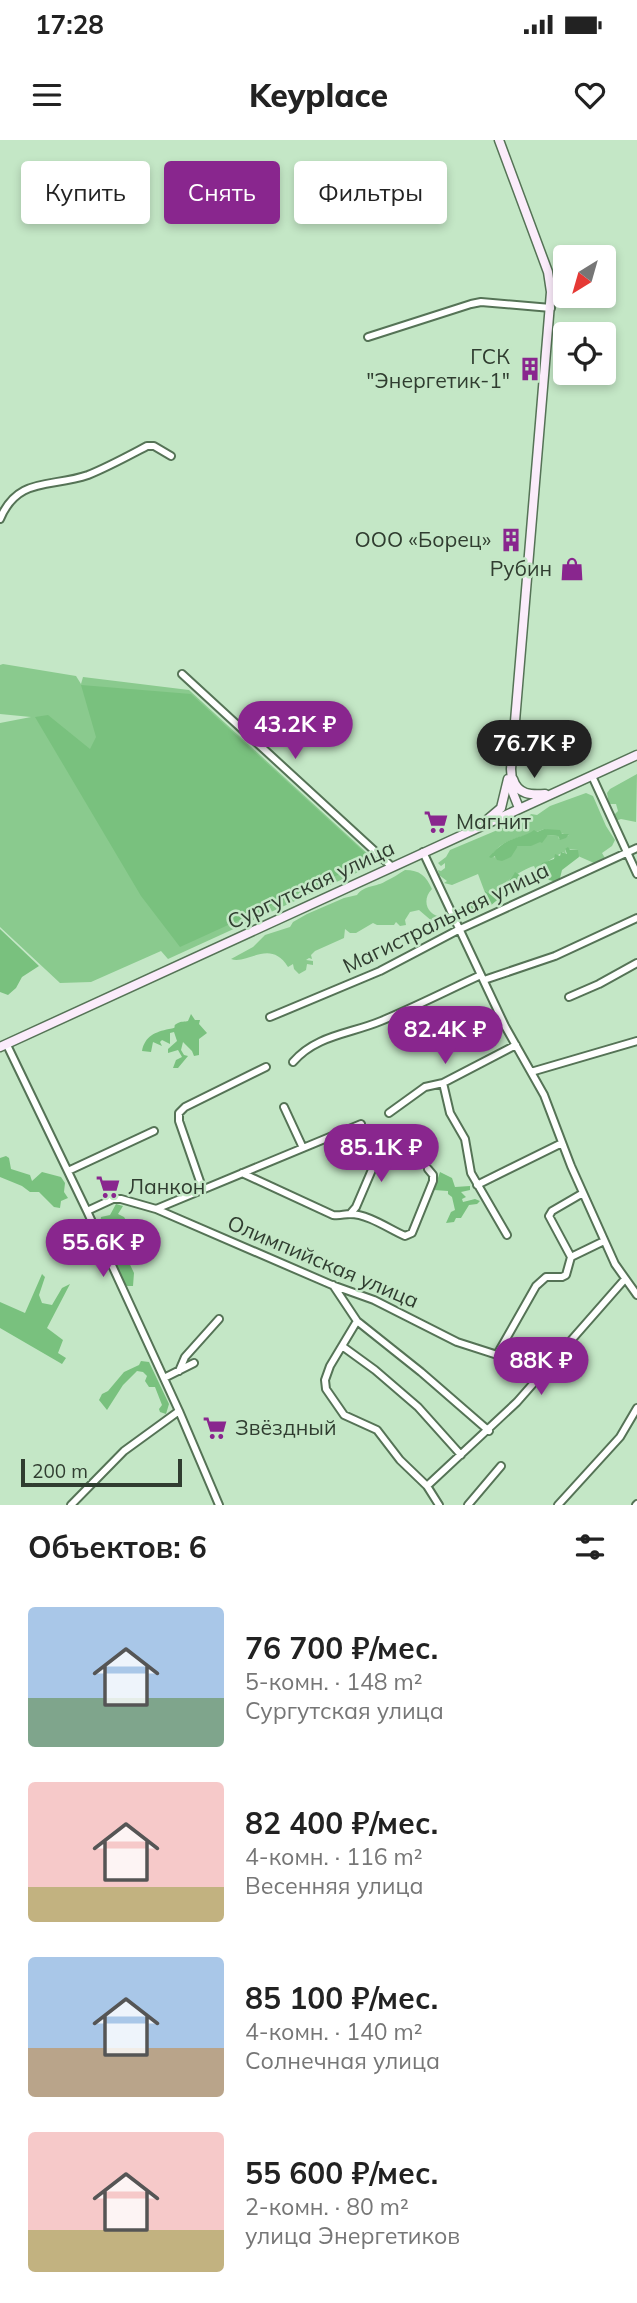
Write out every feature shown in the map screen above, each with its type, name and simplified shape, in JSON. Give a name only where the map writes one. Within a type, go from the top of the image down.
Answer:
[{"type":"main road","points":[[499,140],[551,283],[511,769],[513,793],[519,808]]},
{"type":"main road","name":"Сургутская улица","points":[[3,1046],[637,755]]},
{"type":"main road","points":[[511,769],[514,783],[522,792],[534,795],[554,793]]},
{"type":"main road","points":[[480,826],[500,808],[511,769]]},
{"type":"street","points":[[368,337],[481,302],[551,308]]},
{"type":"street","points":[[0,519],[14,496],[30,487],[88,475],[147,446],[154,446],[171,456]]},
{"type":"street","points":[[182,674],[391,866]]},
{"type":"street","points":[[592,776],[637,873]]},
{"type":"street","name":"Магистральная улица","points":[[270,1017],[380,971],[458,930],[637,848]]},
{"type":"street","points":[[423,852],[458,930],[552,1112],[562,1143],[604,1241],[637,1295]]},
{"type":"street","points":[[293,1062],[329,1036],[376,1023],[482,978],[555,956],[637,918]]},
{"type":"street","points":[[569,997],[637,963]]},
{"type":"street","points":[[531,1072],[637,1041]]},
{"type":"street","points":[[389,1113],[416,1092],[443,1083],[516,1045]]},
{"type":"street","points":[[3,1046],[87,1211],[219,1505]]},
{"type":"street","points":[[203,1190],[179,1121],[179,1113],[185,1107],[266,1067]]},
{"type":"street","points":[[443,1083],[446,1102],[465,1139],[468,1165],[507,1235]]},
{"type":"street","points":[[284,1107],[303,1148]]},
{"type":"street","points":[[156,1209],[361,1124]]},
{"type":"street","points":[[68,1171],[154,1131]]},
{"type":"street","points":[[350,1214],[356,1207],[386,1138]]},
{"type":"street","points":[[477,1185],[562,1143]]},
{"type":"street","points":[[242,1173],[333,1215],[350,1214],[369,1219],[409,1236],[433,1181],[433,1175],[428,1169]]},
{"type":"street","points":[[572,1257],[549,1216],[552,1211],[583,1193]]},
{"type":"street","name":"Олимпийская улица","points":[[87,1211],[113,1199],[156,1209],[332,1285],[374,1300],[457,1342],[498,1353],[541,1377]]},
{"type":"street","points":[[498,1353],[536,1286],[545,1277],[566,1275],[572,1257],[604,1241]]},
{"type":"street","points":[[428,1486],[489,1431],[541,1377],[580,1328],[625,1279]]},
{"type":"street","points":[[332,1285],[357,1321],[489,1431]]},
{"type":"street","points":[[179,1371],[185,1357],[219,1319]]},
{"type":"street","points":[[357,1321],[330,1366],[325,1380],[326,1389],[344,1415],[372,1427],[400,1460],[428,1486],[439,1505]]},
{"type":"street","points":[[342,1346],[418,1407],[461,1455]]},
{"type":"street","points":[[164,1378],[194,1363]]},
{"type":"street","points":[[558,1505],[620,1437],[637,1408]]},
{"type":"street","points":[[71,1505],[124,1451],[178,1410]]},
{"type":"street","points":[[468,1505],[501,1466]]},
{"type":"green space","points":[[0,665],[76,676],[81,684],[83,677],[189,690],[369,855],[367,868],[168,959],[161,951],[91,982],[60,983],[0,927],[0,723],[31,717],[0,714]]},
{"type":"green space","points":[[81,685],[191,694],[365,853],[366,858],[362,864],[180,947],[141,896],[35,717],[48,715],[90,749],[96,737]]},
{"type":"green space","points":[[637,774],[636,822],[621,819],[615,821],[614,815],[618,811],[616,804],[609,804],[607,793]]},
{"type":"green space","points":[[586,793],[593,796],[615,840],[612,846],[602,853],[605,858],[594,863],[578,856],[578,850],[565,849],[566,855],[563,852],[545,863],[537,872],[534,866],[524,870],[505,882],[492,895],[484,890],[478,874],[452,885],[444,883],[447,881],[439,875],[438,870],[445,868],[445,863],[441,866],[438,863],[450,850],[511,822],[519,820],[523,823],[531,814],[537,815],[550,806]],"holes":[[[544,829],[569,835],[559,839],[558,836],[548,835],[532,845],[518,846],[507,858],[494,858],[493,853],[504,844]]]},
{"type":"green space","points":[[544,829],[560,830],[562,834],[569,834],[560,840],[558,836],[548,835],[542,843],[518,846],[511,857],[502,861],[495,856],[489,857],[506,842],[534,830],[537,832]]},
{"type":"green space","points":[[568,847],[570,850],[578,850],[579,857],[562,870],[557,882],[549,880],[545,875],[546,871],[538,872],[542,863],[554,859],[555,854],[567,854],[565,849]]},
{"type":"green space","points":[[405,870],[419,873],[427,881],[432,889],[427,898],[427,907],[433,914],[443,917],[442,920],[433,922],[419,910],[410,912],[405,920],[406,925],[400,926],[396,922],[394,925],[373,923],[356,933],[345,929],[344,938],[315,951],[311,955],[312,959],[306,960],[313,961],[313,965],[307,964],[306,970],[299,974],[293,964],[288,967],[274,954],[231,959],[253,947],[265,935],[290,927],[293,922],[307,914],[357,895],[363,889],[382,883]]},
{"type":"green space","points":[[515,872],[521,876],[516,891],[503,895],[489,907],[483,906],[476,912],[456,915],[457,910],[486,902],[488,899],[484,890],[492,895]]},
{"type":"green space","points":[[0,929],[39,966],[22,977],[8,995],[0,992]]},
{"type":"green space","points":[[191,1014],[195,1020],[200,1020],[199,1024],[207,1033],[199,1039],[199,1055],[194,1056],[183,1042],[181,1050],[188,1056],[178,1068],[173,1068],[176,1060],[182,1057],[178,1050],[168,1053],[168,1049],[177,1041],[174,1032],[170,1033],[170,1044],[162,1040],[162,1046],[153,1042],[151,1052],[142,1051],[151,1035],[174,1028],[179,1022],[188,1021]]},
{"type":"green space","points":[[6,1156],[11,1169],[30,1175],[32,1181],[42,1172],[61,1177],[68,1198],[61,1201],[60,1208],[54,1207],[39,1192],[30,1192],[0,1177],[0,1158]]},
{"type":"green space","points":[[440,1172],[452,1178],[455,1187],[470,1186],[470,1190],[461,1192],[466,1197],[462,1199],[463,1202],[475,1199],[480,1201],[469,1205],[461,1218],[456,1218],[454,1222],[446,1223],[451,1212],[455,1210],[452,1197],[448,1191],[434,1190]]},
{"type":"green space","points":[[116,1204],[123,1206],[118,1214],[124,1217],[129,1225],[126,1227],[119,1224],[113,1229],[125,1249],[134,1273],[133,1286],[125,1284],[108,1251],[100,1225],[101,1217],[110,1215]]},
{"type":"green space","points":[[42,1274],[45,1277],[39,1295],[42,1303],[52,1305],[62,1288],[70,1284],[47,1328],[63,1340],[58,1353],[66,1358],[62,1364],[0,1328],[0,1302],[25,1313]]},
{"type":"green space","points":[[141,1361],[149,1362],[169,1404],[166,1414],[160,1412],[162,1405],[155,1387],[149,1387],[145,1381],[147,1376],[137,1371],[123,1385],[107,1410],[99,1400],[102,1394],[108,1391],[124,1372],[139,1365]]},
{"type":"place","name":"ГСК \"Энергетик-1\"","points":[[530,369]]},
{"type":"place","name":"ООО «Борец»","points":[[511,540]]},
{"type":"place","name":"Рубин","points":[[572,569]]},
{"type":"place","name":"Магнит","points":[[436,822]]},
{"type":"place","name":"Ланкон","points":[[108,1187]]},
{"type":"place","name":"Звёздный","points":[[215,1428]]}]
